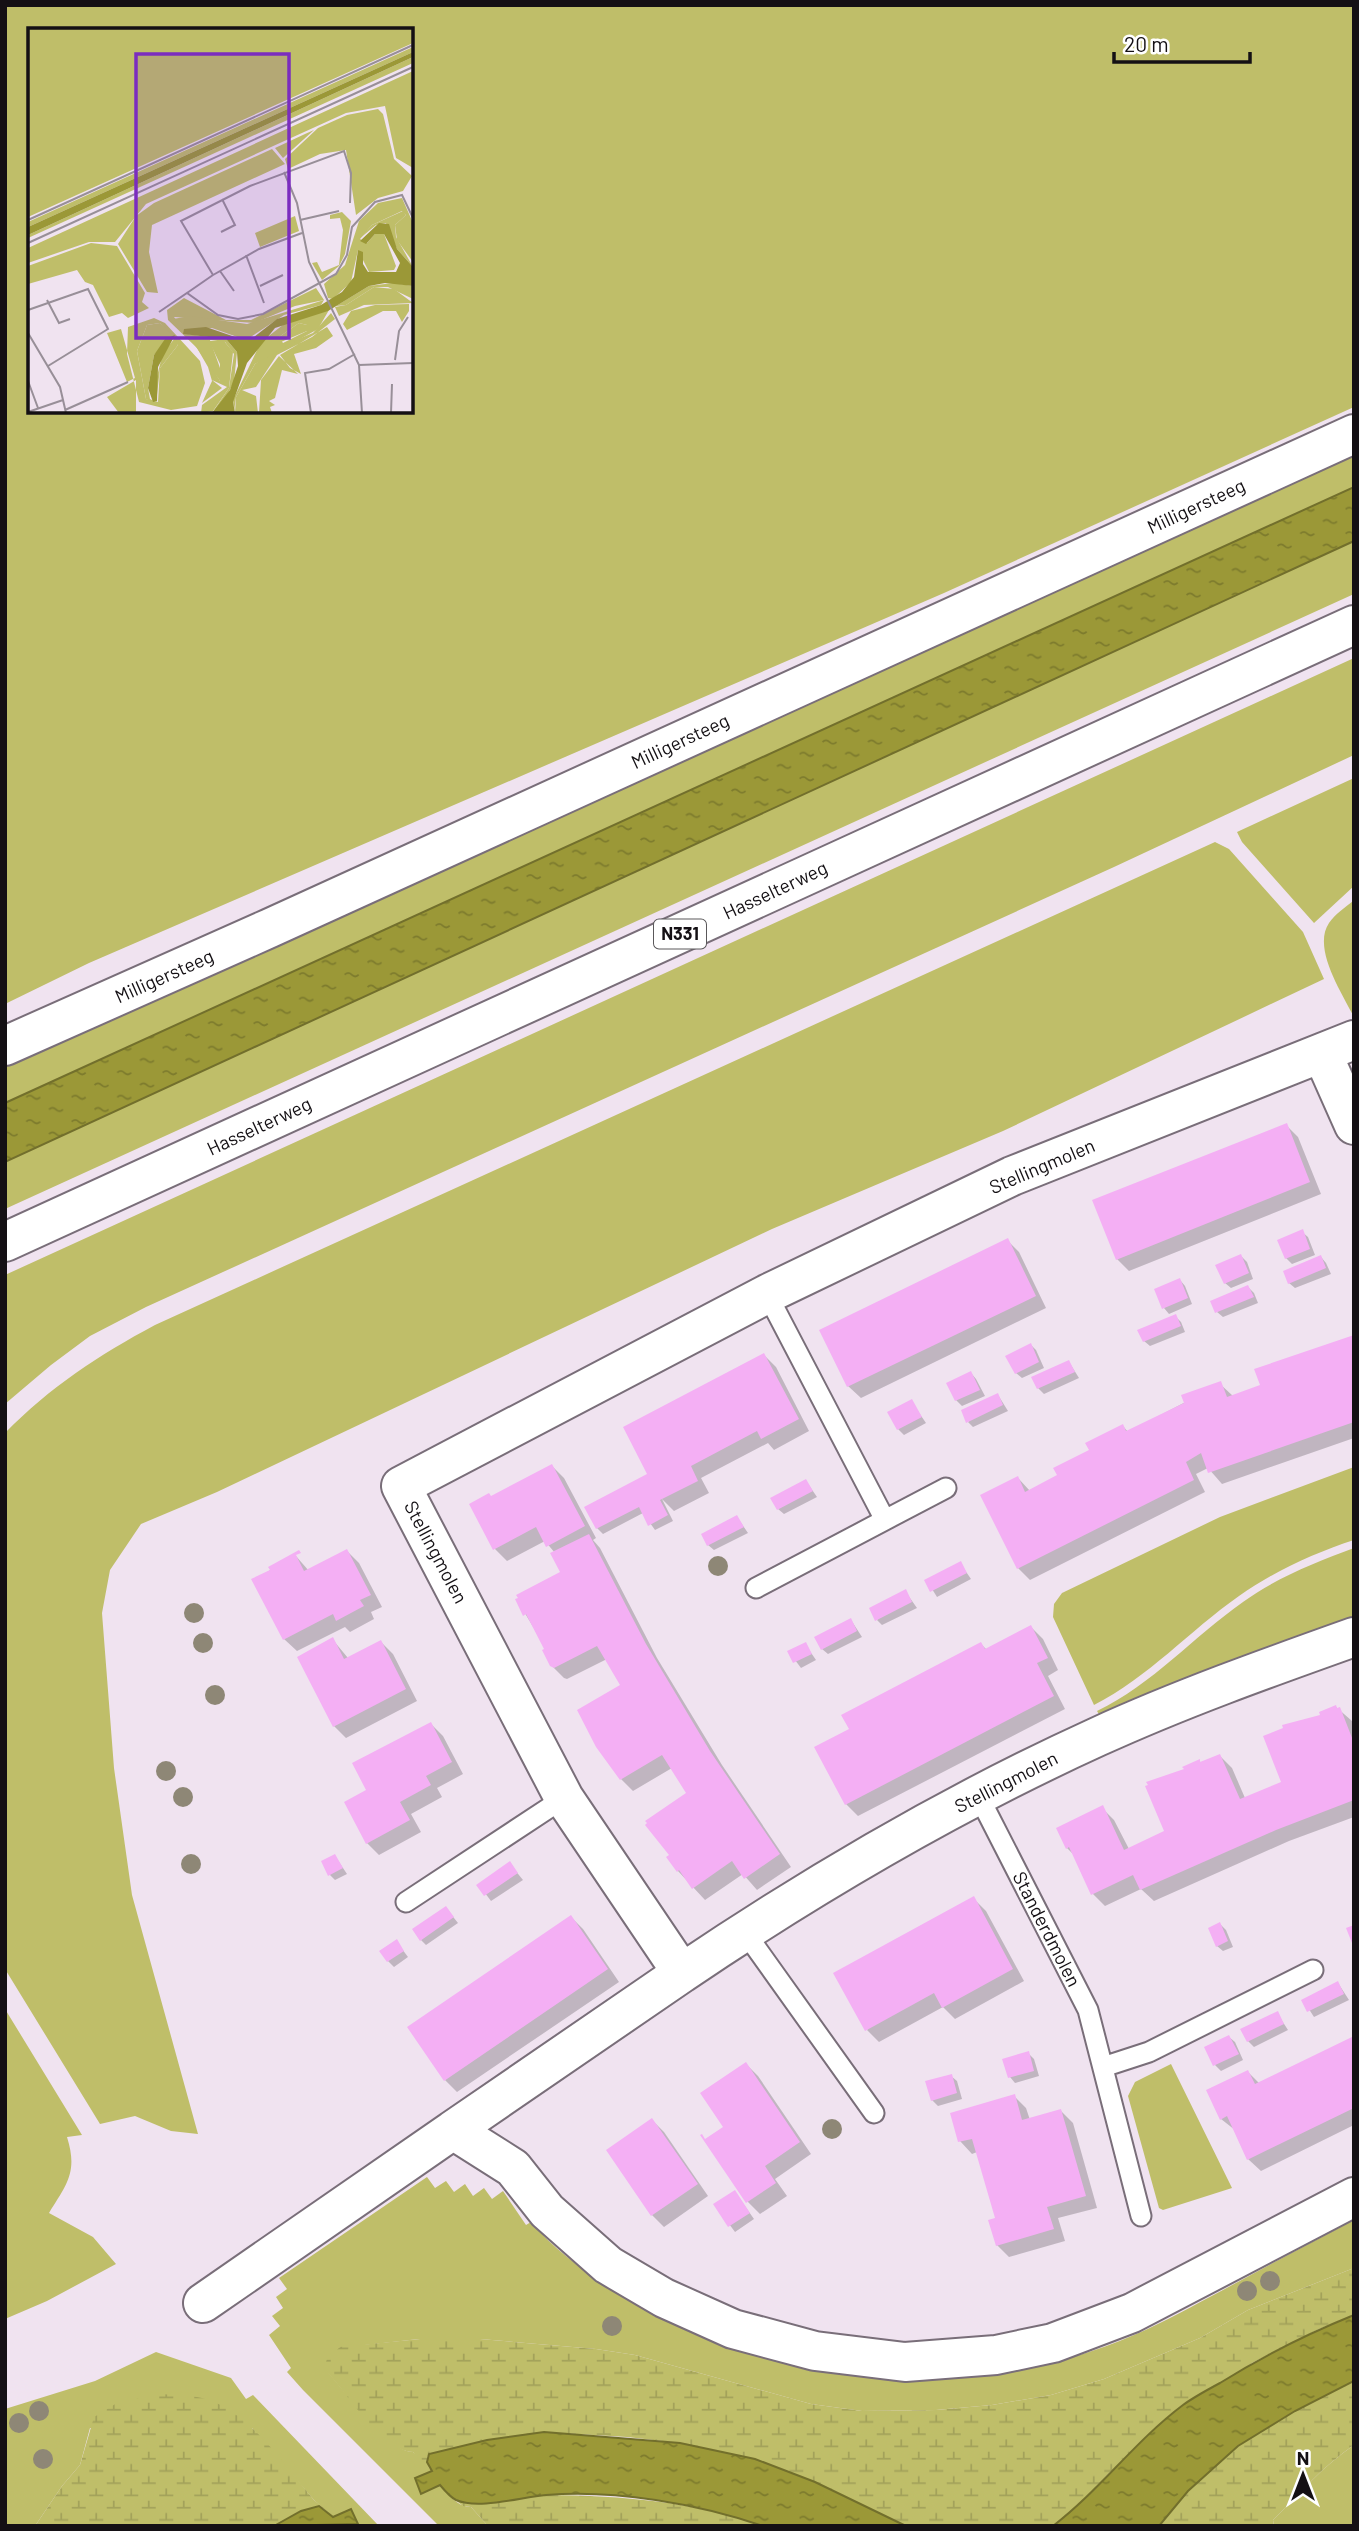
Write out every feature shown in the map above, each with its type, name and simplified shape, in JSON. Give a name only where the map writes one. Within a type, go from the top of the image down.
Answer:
[{"type":"street","name":"Milligersteeg","points":[[5,1046],[270,929],[1354,434]]},
{"type":"street","name":"Hasselterweg","points":[[5,1242],[1354,625]]},
{"type":"street","points":[[1338,1046],[1354,1125]]},
{"type":"street","name":"Stellingmolen","points":[[682,1973],[564,1798],[401,1486],[767,1294],[1012,1176],[1338,1046]]},
{"type":"street","name":"Stellingmolen","points":[[203,2303],[744,1931],[871,1854],[978,1795],[1097,1737],[1240,1678],[1354,1637]]},
{"type":"street","points":[[453,2130],[513,2168],[547,2211],[608,2265],[664,2298],[733,2329],[815,2351],[905,2362],[996,2355],[1053,2343],[1132,2314],[1354,2197]]},
{"type":"lane","points":[[767,1294],[885,1520]]},
{"type":"lane","points":[[756,1588],[946,1488]]},
{"type":"lane","name":"Standerdmolen","points":[[978,1795],[1088,2010],[1141,2216]]},
{"type":"lane","points":[[407,1902],[564,1798]]},
{"type":"lane","points":[[744,1931],[874,2113]]},
{"type":"lane","points":[[1103,2067],[1149,2052],[1313,1970]]},
{"type":"green space","points":[[5,5],[1354,5],[1354,407],[944,593],[89,963],[5,1004]]},
{"type":"green space","points":[[1354,449],[1354,487],[5,1103],[5,1062]]},
{"type":"green space","points":[[1354,541],[1354,594],[5,1209],[5,1162]]},
{"type":"green space","points":[[1354,658],[1354,755],[1114,867],[146,1307],[90,1336],[5,1404],[5,1275]]},
{"type":"green space","points":[[1354,778],[1354,886],[1314,923],[1242,842],[1237,832]]},
{"type":"green space","points":[[1215,842],[1229,849],[1303,932],[1324,979],[1003,1131],[772,1229],[217,1492],[141,1524],[110,1570],[102,1613],[114,1768],[132,1895],[198,2134],[171,2131],[135,2116],[100,2124],[5,1969],[5,1433],[76,1373],[155,1325]]},
{"type":"green space","points":[[1354,900],[1354,1017],[1336,983],[1324,945],[1329,923]]},
{"type":"green space","points":[[1354,1467],[1354,1540],[1294,1564],[1252,1587],[1133,1681],[1094,1705],[1053,1617],[1054,1604],[1062,1593],[1220,1517]]},
{"type":"green space","points":[[1354,1548],[1354,1616],[1213,1668],[1100,1716],[1097,1711],[1155,1674],[1256,1593],[1297,1571]]},
{"type":"green space","points":[[5,2009],[82,2135],[67,2137],[71,2169],[66,2185],[49,2213],[93,2237],[116,2264],[47,2301],[5,2319]]},
{"type":"green space","points":[[1171,2064],[1232,2188],[1163,2210],[1159,2208],[1128,2096],[1135,2082]]},
{"type":"green space","points":[[427,2177],[435,2188],[446,2181],[454,2192],[465,2184],[473,2196],[484,2188],[492,2199],[503,2191],[526,2225],[531,2222],[590,2275],[614,2291],[688,2330],[763,2358],[815,2370],[869,2377],[923,2379],[977,2376],[1030,2368],[1083,2354],[1157,2325],[1354,2220],[1354,2268],[1248,2310],[1200,2338],[1104,2379],[1051,2395],[992,2405],[936,2410],[862,2411],[811,2404],[635,2355],[596,2349],[480,2339],[419,2339],[365,2345],[327,2371],[380,2432],[403,2449],[413,2452],[432,2471],[421,2493],[440,2485],[458,2503],[471,2507],[488,2526],[439,2526],[303,2390],[287,2372],[291,2368],[269,2335],[280,2326],[272,2316],[283,2308],[276,2297],[287,2289],[279,2278]]},
{"type":"green space","points":[[1354,2268],[1354,2315],[1319,2329],[1252,2363],[1110,2472],[1075,2509],[1053,2526],[907,2526],[815,2482],[755,2459],[680,2443],[627,2437],[544,2432],[487,2440],[429,2454],[427,2458],[430,2468],[420,2462],[413,2452],[401,2449],[378,2432],[327,2372],[325,2365],[327,2359],[340,2347],[420,2339],[480,2339],[635,2355],[811,2404],[862,2411],[936,2410],[992,2405],[1051,2395],[1104,2379],[1200,2338],[1248,2310]]},
{"type":"green space","points":[[156,2352],[231,2378],[246,2399],[253,2395],[379,2526],[355,2526],[357,2524],[333,2517],[314,2500],[252,2428],[90,2428],[80,2465],[35,2526],[5,2526],[5,2409],[95,2381]]},
{"type":"green space","points":[[1354,2381],[1354,2445],[1302,2490],[1273,2520],[1274,2526],[1159,2526],[1188,2491],[1238,2446],[1295,2411]]},
{"type":"green space","points":[[159,2394],[202,2398],[235,2414],[264,2440],[314,2500],[325,2509],[319,2506],[301,2511],[274,2526],[35,2526],[80,2465],[94,2417],[117,2403]]},
{"type":"green space","points":[[1354,2445],[1354,2526],[1274,2526],[1273,2520],[1302,2490]]},
{"type":"green space","points":[[548,2495],[604,2497],[683,2505],[763,2526],[488,2526],[471,2507],[463,2506],[454,2499],[469,2504]]},
{"type":"water","points":[[1354,487],[1354,541],[5,1162],[5,1103]]},
{"type":"water","points":[[1354,2315],[1354,2381],[1295,2411],[1238,2446],[1188,2491],[1159,2526],[1053,2526],[1149,2434],[1187,2402],[1269,2355]]},
{"type":"water","points":[[544,2432],[680,2443],[755,2459],[815,2482],[906,2526],[763,2526],[684,2505],[599,2494],[546,2495],[476,2504],[456,2500],[440,2485],[421,2494],[415,2478],[432,2471],[427,2462],[429,2454],[487,2440]]},
{"type":"water","points":[[319,2506],[333,2517],[351,2509],[358,2524],[274,2526],[301,2511]]},
{"type":"building","points":[[1287,1123],[1310,1182],[1116,1260],[1092,1200]]},
{"type":"building","points":[[1303,1229],[1310,1249],[1285,1259],[1277,1240]]},
{"type":"building","points":[[1008,1238],[1036,1296],[847,1387],[819,1330]]},
{"type":"building","points":[[1241,1254],[1249,1273],[1224,1284],[1215,1265]]},
{"type":"building","points":[[1321,1255],[1326,1268],[1288,1284],[1283,1271]]},
{"type":"building","points":[[1180,1278],[1188,1298],[1162,1309],[1154,1289]]},
{"type":"building","points":[[1248,1285],[1254,1297],[1215,1313],[1210,1301]]},
{"type":"building","points":[[1176,1314],[1181,1326],[1143,1342],[1137,1330]]},
{"type":"building","points":[[1354,1335],[1354,1422],[1208,1473],[1201,1453],[1186,1462],[1194,1480],[1017,1569],[980,1495],[1018,1476],[1025,1492],[1057,1475],[1053,1468],[1089,1450],[1085,1443],[1123,1424],[1126,1431],[1184,1403],[1181,1395],[1221,1381],[1227,1397],[1260,1385],[1254,1369]]},
{"type":"building","points":[[1031,1343],[1039,1362],[1015,1374],[1005,1356]]},
{"type":"building","points":[[764,1353],[799,1419],[761,1439],[757,1431],[691,1466],[698,1481],[660,1500],[668,1515],[648,1526],[639,1507],[596,1529],[584,1507],[647,1474],[623,1427]]},
{"type":"building","points":[[1069,1360],[1075,1372],[1037,1389],[1031,1377]]},
{"type":"building","points":[[971,1371],[980,1390],[955,1401],[946,1383]]},
{"type":"building","points":[[998,1393],[1003,1405],[966,1423],[961,1410]]},
{"type":"building","points":[[912,1399],[922,1417],[897,1430],[887,1412]]},
{"type":"building","points":[[552,1464],[585,1526],[546,1547],[536,1527],[493,1550],[469,1504],[489,1493],[491,1496]]},
{"type":"building","points":[[806,1479],[813,1491],[777,1510],[770,1498]]},
{"type":"building","points":[[737,1515],[744,1527],[707,1546],[701,1534]]},
{"type":"building","points":[[589,1534],[646,1644],[710,1751],[780,1854],[744,1879],[732,1861],[692,1889],[679,1870],[677,1872],[666,1857],[669,1855],[645,1825],[645,1821],[686,1793],[662,1755],[620,1780],[596,1747],[577,1710],[620,1685],[597,1646],[554,1668],[550,1666],[526,1614],[523,1616],[515,1599],[518,1598],[516,1595],[560,1572],[550,1553]]},
{"type":"building","points":[[347,1549],[371,1595],[360,1600],[364,1606],[336,1621],[333,1614],[283,1640],[251,1579],[270,1570],[268,1567],[299,1550],[301,1553],[296,1555],[304,1571]]},
{"type":"building","points":[[961,1561],[967,1573],[930,1592],[924,1580]]},
{"type":"building","points":[[906,1589],[912,1602],[875,1621],[869,1608]]},
{"type":"building","points":[[851,1618],[857,1631],[821,1650],[814,1637]]},
{"type":"building","points":[[1031,1625],[1048,1658],[1037,1663],[1054,1696],[845,1805],[814,1747],[849,1729],[841,1715],[981,1642],[985,1649]]},
{"type":"building","points":[[333,1637],[344,1659],[381,1640],[406,1689],[333,1727],[297,1657]]},
{"type":"building","points":[[806,1642],[812,1654],[793,1663],[787,1651]]},
{"type":"building","points":[[1336,1705],[1337,1708],[1340,1707],[1354,1743],[1354,1800],[1276,1830],[1140,1890],[1133,1875],[1091,1895],[1069,1847],[1066,1849],[1056,1828],[1103,1805],[1124,1850],[1164,1831],[1145,1786],[1148,1785],[1146,1782],[1184,1769],[1182,1767],[1200,1759],[1200,1762],[1220,1754],[1240,1799],[1281,1782],[1263,1736],[1283,1728],[1282,1725],[1320,1715],[1319,1712]]},
{"type":"building","points":[[431,1722],[452,1762],[426,1776],[431,1785],[400,1802],[410,1820],[366,1844],[344,1802],[366,1790],[352,1763]]},
{"type":"building","points":[[335,1854],[343,1868],[328,1876],[321,1861]]},
{"type":"building","points":[[510,1861],[518,1873],[484,1896],[476,1885]]},
{"type":"building","points":[[974,1896],[1013,1969],[942,2008],[934,1993],[865,2031],[833,1973]]},
{"type":"building","points":[[446,1906],[454,1917],[420,1941],[412,1929]]},
{"type":"building","points":[[571,1915],[608,1969],[444,2081],[407,2027]]},
{"type":"building","points":[[1220,1922],[1228,1941],[1216,1947],[1208,1928]]},
{"type":"building","points":[[1354,1925],[1354,1948],[1346,1928]]},
{"type":"building","points":[[397,1939],[404,1951],[387,1962],[379,1951]]},
{"type":"building","points":[[1338,1981],[1344,1994],[1307,2012],[1301,2000]]},
{"type":"building","points":[[1278,2011],[1284,2024],[1247,2042],[1240,2029]]},
{"type":"building","points":[[1229,2035],[1239,2054],[1213,2066],[1204,2047]]},
{"type":"building","points":[[1354,2036],[1354,2108],[1247,2160],[1227,2116],[1220,2120],[1206,2090],[1248,2070],[1255,2084]]},
{"type":"building","points":[[1029,2051],[1034,2071],[1008,2078],[1002,2059]]},
{"type":"building","points":[[746,2062],[800,2142],[765,2166],[776,2183],[746,2203],[700,2135],[705,2139],[723,2127],[700,2093]]},
{"type":"building","points":[[952,2074],[957,2093],[931,2101],[925,2081]]},
{"type":"building","points":[[1015,2094],[1022,2120],[1061,2109],[1086,2196],[1047,2207],[1054,2229],[996,2246],[988,2220],[995,2218],[972,2139],[958,2142],[950,2113]]},
{"type":"building","points":[[652,2118],[698,2184],[651,2216],[606,2150]]},
{"type":"building","points":[[735,2190],[750,2213],[728,2227],[713,2204]]}]
